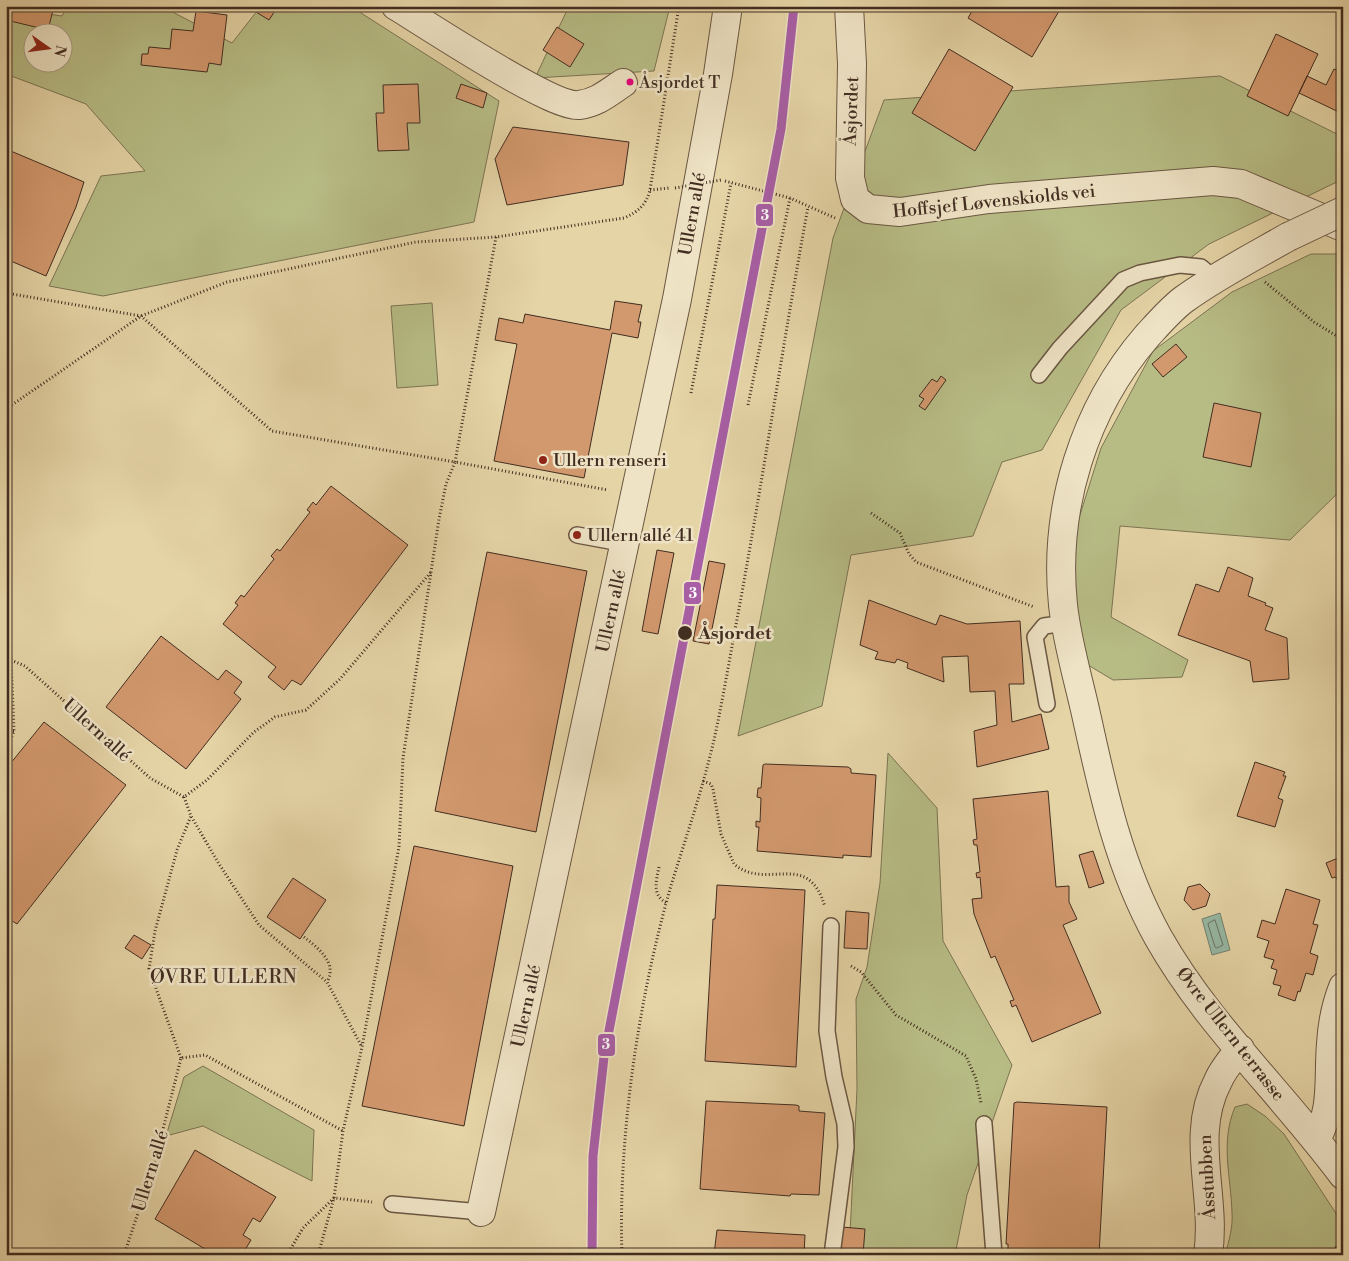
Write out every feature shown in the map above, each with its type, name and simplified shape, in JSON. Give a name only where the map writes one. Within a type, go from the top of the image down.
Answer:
[{"type":"street","points":[[396,6],[542,93],[578,105],[598,100],[623,83]]},
{"type":"street","name":"Ullern allé","points":[[481,1212],[626,544],[678,290],[718,74],[728,6]]},
{"type":"street","name":"Åsjordet","points":[[849,6],[852,64],[850,178],[855,199],[868,209]]},
{"type":"street","name":"Hoffsjef Løvenskiolds vei","points":[[868,209],[900,212],[989,199],[1213,181],[1241,184],[1343,227]]},
{"type":"street","name":"Øvre Ullern terrasse","points":[[1343,211],[1288,237],[1215,279],[1181,302],[1133,352],[1109,387],[1093,419],[1072,480],[1064,521],[1061,562],[1065,615],[1103,795],[1126,869],[1139,900],[1179,970],[1240,1049],[1316,1139],[1343,1175]]},
{"type":"street","points":[[1316,1139],[1326,1120],[1329,1106],[1334,1018],[1343,987]]},
{"type":"street","name":"Åsstubben","points":[[1208,1255],[1211,1225],[1203,1139],[1205,1121],[1218,1080],[1240,1049]]},
{"type":"lane","points":[[1039,375],[1060,348],[1123,280],[1140,273],[1180,265],[1201,267],[1215,279]]},
{"type":"lane","points":[[577,535],[626,544]]},
{"type":"lane","points":[[1047,704],[1035,637],[1044,626],[1065,615]]},
{"type":"lane","points":[[831,926],[828,1038],[834,1077],[845,1124],[846,1147],[832,1255]]},
{"type":"lane","points":[[984,1124],[994,1255]]},
{"type":"lane","points":[[392,1204],[481,1212]]},
{"type":"path","points":[[6,409],[142,316],[228,282],[416,242],[496,237],[624,218],[640,210],[650,190],[679,6]]},
{"type":"path","name":"Hoffsjef Løvenskiolds vei","points":[[650,190],[675,188],[721,180],[780,194],[808,208],[854,222],[866,216],[868,209]]},
{"type":"path","points":[[691,393],[731,183]]},
{"type":"path","points":[[748,405],[790,198]]},
{"type":"path","points":[[622,1255],[627,1129],[636,1051],[651,966],[667,903],[714,741],[744,578],[790,299],[808,208]]},
{"type":"path","points":[[318,1255],[334,1198],[343,1131],[362,1048],[399,847],[403,758],[433,571],[439,519],[446,484],[455,462],[496,237]]},
{"type":"path","points":[[1241,263],[1314,322],[1343,340]]},
{"type":"path","points":[[6,293],[142,316],[272,431],[455,462],[613,492]]},
{"type":"path","points":[[871,513],[900,533],[909,554],[916,562],[1038,609],[1065,615]]},
{"type":"path","points":[[362,1048],[327,982],[259,925],[219,864],[191,816],[184,797],[207,780],[254,732],[275,717],[306,710],[340,679],[433,571]]},
{"type":"path","name":"Ullern allé","points":[[6,650],[12,660],[14,731],[6,751]]},
{"type":"path","name":"Ullern allé","points":[[12,660],[25,666],[150,778],[184,797]]},
{"type":"path","points":[[6,732],[14,731]]},
{"type":"path","points":[[703,781],[711,784],[713,789],[721,834],[734,864],[752,872],[798,875],[809,879],[822,895],[831,926]]},
{"type":"path","points":[[191,816],[175,859],[155,931],[149,969],[181,1058],[205,1055],[343,1131]]},
{"type":"path","points":[[659,867],[656,892],[659,898],[667,903]]},
{"type":"path","points":[[304,937],[318,948],[330,963],[332,974],[327,982]]},
{"type":"path","points":[[829,961],[855,967],[896,1015],[966,1056],[976,1079],[984,1124]]},
{"type":"path","name":"Ullern allé","points":[[124,1255],[154,1165],[181,1058]]},
{"type":"path","points":[[287,1255],[303,1228],[334,1198],[392,1204]]},
{"type":"path","points":[[1328,1255],[1343,1242]]},
{"type":"green space","points":[[67,6],[161,6],[232,43],[261,6],[350,6],[499,101],[474,222],[103,296],[49,286],[101,176],[145,171],[86,104],[6,74],[6,8],[62,16]]},
{"type":"green space","points":[[569,6],[670,6],[654,71],[535,78]]},
{"type":"green space","points":[[1220,76],[1343,137],[1343,179],[1209,244],[1121,310],[1042,450],[1002,462],[973,536],[851,555],[822,706],[738,736],[833,238],[884,100]]},
{"type":"green space","points":[[1311,254],[1343,254],[1343,488],[1290,540],[1120,526],[1111,617],[1188,660],[1182,677],[1113,680],[1088,665],[1068,603],[1074,534],[1101,448],[1153,351],[1232,292]]},
{"type":"green space","points":[[432,303],[438,385],[397,388],[391,306]]},
{"type":"green space","points":[[888,753],[937,808],[943,941],[1012,1065],[967,1195],[955,1255],[849,1255],[857,1089],[856,999],[867,967],[880,883]]},
{"type":"green space","points":[[203,1066],[314,1130],[312,1181],[203,1126],[166,1136],[184,1077]]},
{"type":"green space","points":[[1247,1104],[1265,1116],[1284,1134],[1343,1224],[1343,1241],[1328,1255],[1225,1255],[1232,1218],[1227,1147],[1228,1134],[1235,1107]]},
{"type":"water","points":[[1220,913],[1230,950],[1212,955],[1202,919]]},
{"type":"building","points":[[6,6],[54,6],[50,22],[22,22],[22,24],[6,20]]},
{"type":"building","points":[[260,6],[278,6],[269,20],[256,12]]},
{"type":"building","points":[[975,6],[1062,6],[1032,57],[968,18]]},
{"type":"building","points":[[196,11],[227,15],[221,65],[209,63],[207,72],[141,65],[142,54],[148,54],[149,47],[170,49],[172,29],[193,31]]},
{"type":"building","points":[[557,27],[584,44],[570,67],[543,50]]},
{"type":"building","points":[[1276,34],[1318,54],[1288,116],[1247,96]]},
{"type":"building","points":[[949,49],[1013,87],[975,151],[912,113]]},
{"type":"building","points":[[1334,69],[1343,73],[1343,114],[1299,93],[1307,76],[1326,85]]},
{"type":"building","points":[[418,84],[420,123],[407,123],[409,150],[378,151],[376,113],[384,113],[383,85]]},
{"type":"building","points":[[461,84],[487,93],[483,108],[456,98]]},
{"type":"building","points":[[513,127],[629,142],[623,185],[507,205],[495,159]]},
{"type":"building","points":[[6,149],[84,182],[76,207],[46,276],[6,259]]},
{"type":"building","points":[[615,301],[642,305],[638,322],[641,322],[638,338],[612,333],[584,478],[494,461],[517,344],[495,340],[499,318],[523,323],[525,314],[610,330]]},
{"type":"building","points":[[1176,344],[1187,357],[1163,377],[1152,364]]},
{"type":"building","points":[[941,376],[946,380],[925,410],[919,406],[924,399],[919,396],[932,379],[937,382]]},
{"type":"building","points":[[1214,403],[1261,413],[1251,467],[1203,457]]},
{"type":"building","points":[[331,486],[408,545],[301,685],[292,680],[284,690],[268,677],[276,667],[223,624],[238,605],[235,603],[241,595],[244,597],[274,559],[271,556],[277,549],[280,551],[310,512],[307,510],[313,502],[316,505]]},
{"type":"building","points":[[657,550],[674,553],[658,634],[642,631]]},
{"type":"building","points":[[487,552],[587,571],[536,832],[435,811]]},
{"type":"building","points":[[709,561],[725,564],[709,644],[693,641]]},
{"type":"building","points":[[1228,567],[1253,578],[1248,596],[1273,608],[1265,630],[1287,638],[1289,679],[1253,682],[1250,661],[1178,635],[1196,584],[1219,592]]},
{"type":"building","points":[[869,600],[936,625],[940,615],[967,624],[1020,621],[1024,684],[1009,684],[1012,722],[1041,714],[1049,749],[977,767],[974,731],[997,725],[995,691],[970,692],[968,656],[942,657],[944,682],[907,668],[908,663],[897,659],[895,663],[875,659],[878,652],[860,645]]},
{"type":"building","points":[[161,636],[218,680],[226,670],[242,682],[234,693],[241,699],[186,769],[106,707]]},
{"type":"building","points":[[44,722],[126,785],[17,924],[6,917],[6,769]]},
{"type":"building","points":[[1255,762],[1285,772],[1283,776],[1286,776],[1278,798],[1283,800],[1275,827],[1237,816]]},
{"type":"building","points":[[763,765],[848,767],[851,769],[851,773],[876,775],[871,857],[843,855],[843,858],[757,851],[759,827],[756,827],[756,821],[760,822],[761,798],[757,797],[758,788],[761,788]]},
{"type":"building","points":[[1048,791],[1056,887],[1069,886],[1069,902],[1077,919],[1063,925],[1101,1013],[1032,1042],[1016,1005],[1012,1007],[1010,1001],[1014,1000],[995,956],[991,958],[974,914],[972,899],[982,898],[980,877],[977,878],[976,873],[980,872],[977,845],[974,845],[973,840],[977,839],[973,799]]},
{"type":"building","points":[[414,846],[513,866],[464,1126],[362,1106]]},
{"type":"building","points":[[1093,851],[1104,883],[1089,888],[1079,855]]},
{"type":"building","points":[[1343,856],[1342,892],[1336,877],[1332,878],[1326,863]]},
{"type":"building","points":[[293,878],[326,900],[300,939],[267,917]]},
{"type":"building","points":[[1200,884],[1210,894],[1206,906],[1193,910],[1184,900],[1188,887]]},
{"type":"building","points":[[717,885],[805,890],[796,1067],[705,1061],[713,919],[715,919]]},
{"type":"building","points":[[1286,889],[1320,900],[1313,924],[1318,925],[1310,953],[1318,956],[1313,975],[1306,973],[1295,1001],[1278,995],[1281,986],[1273,984],[1277,970],[1271,968],[1274,960],[1264,957],[1269,941],[1257,937],[1262,920],[1275,924]]},
{"type":"building","points":[[846,911],[869,913],[867,949],[844,948]]},
{"type":"building","points":[[134,935],[151,945],[142,959],[125,948]]},
{"type":"building","points":[[706,1101],[796,1105],[799,1106],[799,1111],[825,1113],[819,1195],[791,1194],[790,1196],[700,1189]]},
{"type":"building","points":[[1014,1103],[1107,1107],[1099,1255],[1006,1255],[1008,1253],[1008,1244],[1006,1244]]},
{"type":"building","points":[[195,1150],[276,1197],[260,1222],[253,1218],[243,1235],[251,1240],[242,1255],[215,1255],[155,1219]]},
{"type":"building","points":[[842,1227],[865,1229],[863,1255],[840,1255]]},
{"type":"building","points":[[717,1230],[805,1235],[804,1255],[714,1254]]},
{"type":"transit line","name":"3","points":[[592,1255],[593,1156],[604,1057],[781,129],[794,6]]},
{"type":"place","name":"Åsjordet T","points":[[630,82]]},
{"type":"place","name":"Ullern renseri","points":[[543,460]]},
{"type":"place","name":"Ullern allé 41","points":[[577,535]]},
{"type":"place","name":"Åsjordet","points":[[685,633]]},
{"type":"district","name":"ØVRE ULLERN","points":[[224,976]]}]
